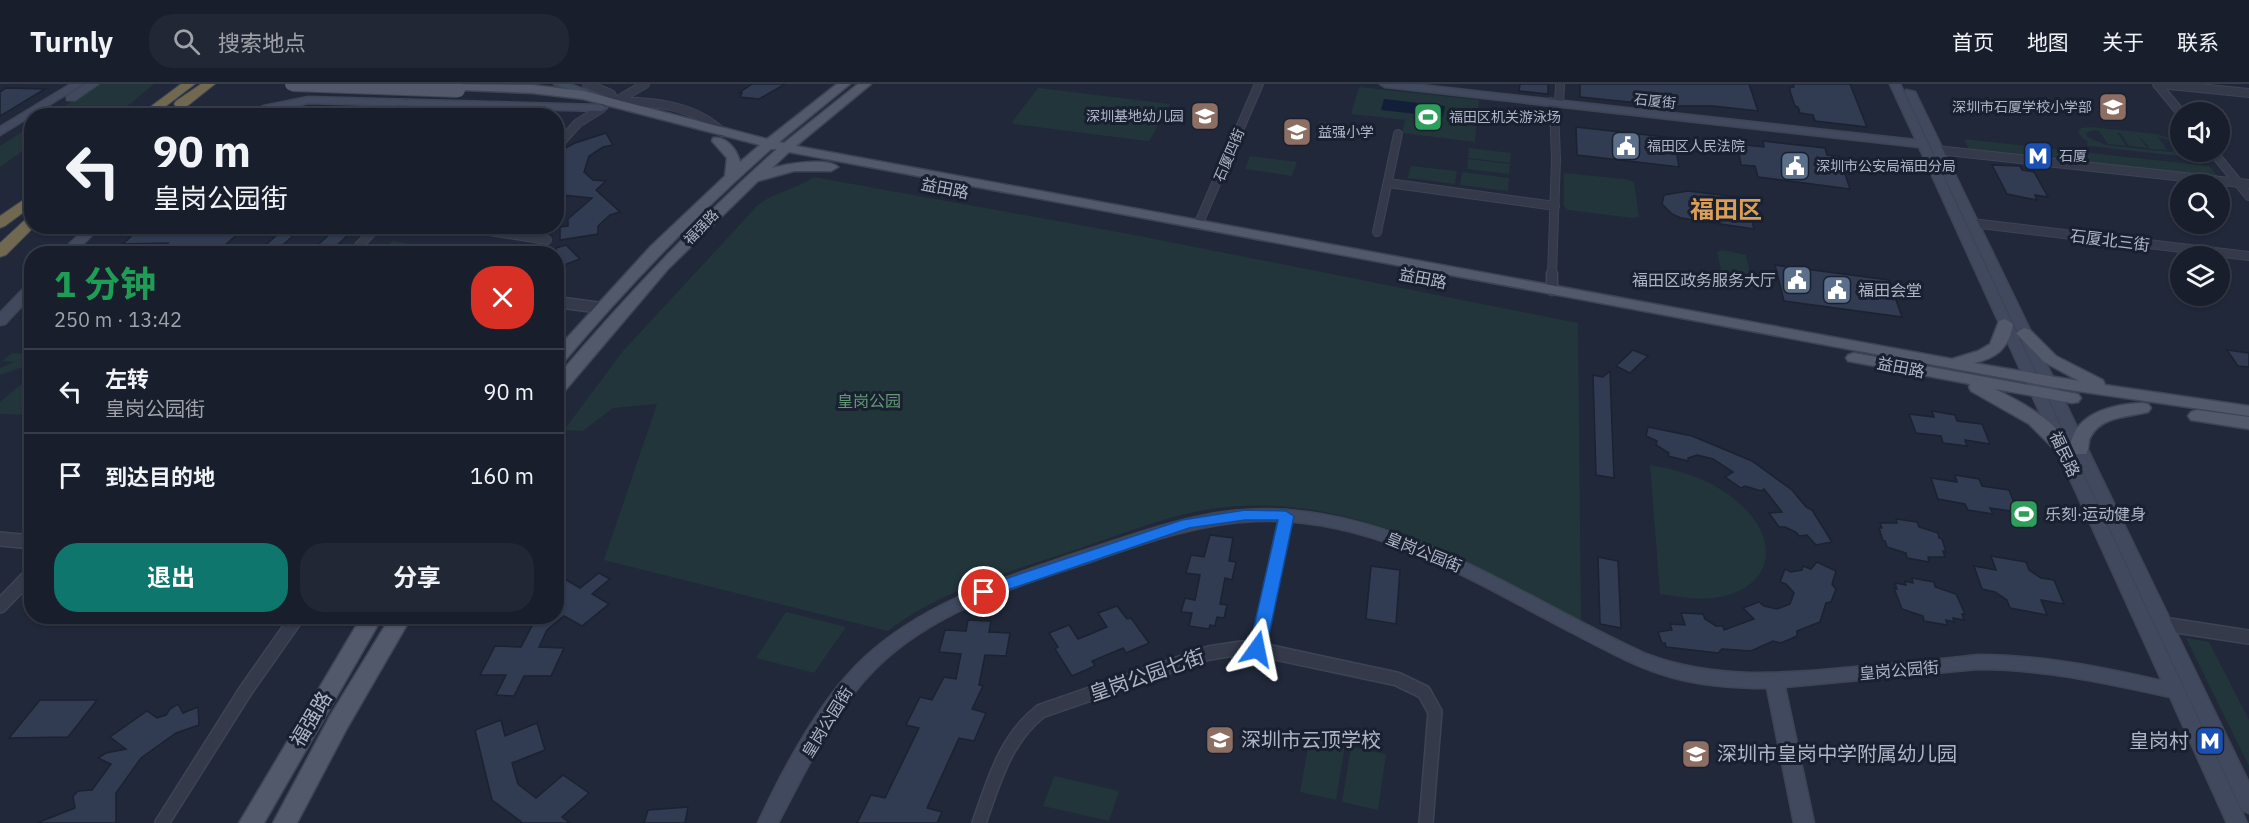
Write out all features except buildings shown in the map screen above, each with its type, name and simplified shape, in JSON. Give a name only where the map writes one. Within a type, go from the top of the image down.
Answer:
[{"type":"highway","points":[[137,108],[173,84]]},
{"type":"highway","points":[[155,108],[189,84]]},
{"type":"highway","points":[[175,108],[209,84]]},
{"type":"highway","points":[[0,208],[24,196]]},
{"type":"highway","points":[[0,223],[24,196]]},
{"type":"highway","points":[[0,242],[24,222]]},
{"type":"highway","points":[[0,252],[24,229]]},
{"type":"main road","points":[[55,108],[93,84]]},
{"type":"main road","name":"益田路","points":[[292,84],[557,91],[615,102]]},
{"type":"main road","points":[[308,100],[309,96],[325,84]]},
{"type":"main road","points":[[268,108],[308,100],[334,84]]},
{"type":"main road","points":[[355,102],[344,97],[356,84]]},
{"type":"main road","name":"益田路","points":[[407,84],[549,96],[773,151],[833,163],[2042,387],[2142,408],[2249,423]]},
{"type":"main road","name":"益田路","points":[[559,84],[720,137]]},
{"type":"main road","name":"福强路","points":[[773,151],[804,116],[844,84]]},
{"type":"main road","name":"福强路","points":[[564,352],[652,255],[773,151],[819,120],[865,84]]},
{"type":"main road","name":"石厦街","points":[[1385,84],[1458,88],[1555,103],[1922,144]]},
{"type":"main road","name":"福民路","points":[[1895,84],[2005,324],[2080,450],[2249,804]]},
{"type":"main road","name":"福民路","points":[[1906,84],[2024,333],[2062,447],[2236,823]]},
{"type":"main road","points":[[38,108],[75,85]]},
{"type":"main road","name":"益田路","points":[[308,100],[602,108]]},
{"type":"main road","points":[[804,116],[788,125],[765,131],[720,137],[734,158],[736,183],[783,169],[833,163]]},
{"type":"main road","points":[[0,132],[24,117]]},
{"type":"main road","points":[[819,120],[810,137],[811,144],[833,163]]},
{"type":"main road","points":[[0,142],[24,127]]},
{"type":"main road","name":"益田路","points":[[833,163],[1198,225],[1552,290],[1939,368]]},
{"type":"main road","name":"福强路","points":[[564,380],[623,309],[736,183]]},
{"type":"main road","points":[[74,246],[86,234]]},
{"type":"main road","points":[[0,321],[24,296]]},
{"type":"main road","points":[[1939,368],[1991,352],[2004,337],[2005,324]]},
{"type":"main road","points":[[2024,333],[2039,350],[2064,368],[2098,385],[2130,394]]},
{"type":"main road","points":[[1939,368],[2002,400],[2043,428],[2062,447]]},
{"type":"main road","name":"益田路","points":[[2042,387],[2130,394],[2249,411]]},
{"type":"main road","points":[[2080,450],[2080,438],[2089,426],[2114,413],[2142,408]]},
{"type":"main road","name":"皇岗公园街","points":[[768,823],[843,694],[884,650],[925,620],[984,592],[1175,527],[1224,517],[1286,516],[1341,523],[1428,552],[1651,664],[1705,677],[1775,681],[2010,662],[2060,667],[2175,691]]},
{"type":"main road","name":"福强路","points":[[251,823],[368,624]]},
{"type":"main road","name":"福强路","points":[[285,823],[338,723],[397,624]]},
{"type":"main road","points":[[1775,681],[1804,823]]},
{"type":"street","points":[[587,84],[611,94],[615,102],[645,84]]},
{"type":"street","name":"石厦四街","points":[[1198,225],[1259,84]]},
{"type":"street","points":[[2158,84],[2249,93]]},
{"type":"street","points":[[2158,84],[2172,102]]},
{"type":"street","points":[[1552,290],[1555,206],[1554,105],[1560,86]]},
{"type":"street","points":[[400,108],[406,103]]},
{"type":"street","points":[[564,138],[578,123],[602,108]]},
{"type":"street","points":[[1377,232],[1398,134]]},
{"type":"street","points":[[1937,150],[2249,184]]},
{"type":"street","points":[[2221,162],[2249,196]]},
{"type":"street","points":[[1388,183],[1555,206]]},
{"type":"street","name":"石厦北三街","points":[[1972,223],[2249,256]]},
{"type":"street","points":[[359,246],[370,234]]},
{"type":"street","points":[[516,234],[547,240]]},
{"type":"street","points":[[564,303],[602,308]]},
{"type":"street","points":[[1257,649],[1286,516]]},
{"type":"street","points":[[0,539],[24,541]]},
{"type":"street","points":[[0,606],[24,581]]},
{"type":"street","points":[[162,823],[246,690],[292,624]]},
{"type":"street","points":[[2163,624],[2249,637]]},
{"type":"street","name":"皇岗公园七街","points":[[979,823],[1014,735],[1030,718],[1041,711],[1209,653],[1241,648],[1257,649],[1397,680],[1424,692],[1435,712],[1426,823]]},
{"type":"green space","points":[[99,84],[154,84],[125,108],[62,108]]},
{"type":"green space","name":"福田区机关游泳场","points":[[1359,87],[1479,100],[1475,142],[1402,133],[1405,120],[1351,114]]},
{"type":"green space","points":[[1038,88],[1170,104],[1150,140],[1146,141],[1014,124],[1012,122]]},
{"type":"green space","points":[[1319,121],[1341,123],[1336,140],[1314,138]]},
{"type":"green space","points":[[2091,127],[2156,134],[2170,138],[2170,140],[2158,137],[2167,150],[2150,149],[2138,135],[2147,148],[2129,146],[2117,132],[2126,146],[2108,144],[2099,131],[2086,133],[2087,137],[2106,145],[2170,152],[2170,155],[2088,146],[2086,143],[2089,142],[2082,138],[2078,131],[2081,128]]},
{"type":"green space","points":[[24,131],[24,150],[0,167],[0,146]]},
{"type":"green space","points":[[1964,139],[2209,166],[2216,174],[2181,174],[1970,152]]},
{"type":"green space","points":[[1469,148],[1511,153],[1510,163],[1468,158]]},
{"type":"green space","points":[[1250,156],[1297,162],[1292,176],[1245,169]]},
{"type":"green space","points":[[1468,159],[1510,164],[1509,174],[1467,169]]},
{"type":"green space","points":[[1411,166],[1457,171],[1455,184],[1408,178]]},
{"type":"green space","points":[[1462,172],[1509,178],[1508,191],[1460,185]]},
{"type":"green space","points":[[1564,173],[1625,179],[1634,182],[1639,217],[1568,210],[1564,206]]},
{"type":"green space","name":"皇岗公园","points":[[814,177],[1140,236],[1578,323],[1581,622],[1447,553],[1401,534],[1354,519],[1306,509],[1256,506],[1205,510],[1170,518],[974,584],[929,605],[888,631],[604,560],[657,404],[613,408],[583,431],[564,430],[623,351],[757,206]]},
{"type":"green space","points":[[393,241],[423,246],[386,246]]},
{"type":"green space","points":[[1722,250],[1746,255],[1753,288],[1724,284],[1717,252]]},
{"type":"green space","points":[[12,353],[24,354],[24,366],[0,375],[0,368],[14,362],[2,361]]},
{"type":"green space","points":[[24,382],[24,415],[0,414],[0,402]]},
{"type":"green space","points":[[1650,465],[1704,480],[1738,502],[1748,512],[1764,539],[1766,552],[1764,565],[1749,585],[1736,592],[1705,599],[1660,594]]},
{"type":"green space","points":[[786,612],[846,627],[814,673],[756,658]]},
{"type":"green space","points":[[2186,638],[2209,642],[2249,720],[2249,766]]},
{"type":"green space","points":[[1310,738],[1345,745],[1336,800],[1300,792]]},
{"type":"green space","points":[[1351,747],[1386,754],[1378,810],[1342,802]]},
{"type":"green space","points":[[1054,776],[1119,791],[1109,821],[1043,806]]},
{"type":"water","name":"福田区机关游泳场","points":[[1384,99],[1445,106],[1443,117],[1381,110]]},
{"type":"place","name":"深圳市石厦学校小学部","points":[[2113,107]]},
{"type":"place","name":"深圳基地幼儿园","points":[[1205,116]]},
{"type":"place","name":"福田区机关游泳场","points":[[1428,117]]},
{"type":"place","name":"益强小学","points":[[1297,132]]},
{"type":"place","name":"福田区人民法院","points":[[1626,146]]},
{"type":"place","name":"石厦","points":[[2038,156]]},
{"type":"place","name":"深圳市公安局福田分局","points":[[1795,166]]},
{"type":"place","name":"福田区政务服务大厅","points":[[1797,280]]},
{"type":"place","name":"福田会堂","points":[[1837,290]]},
{"type":"place","name":"乐刻·运动健身","points":[[2024,514]]},
{"type":"place","name":"深圳市云顶学校","points":[[1220,740]]},
{"type":"place","name":"皇岗村","points":[[2210,741]]},
{"type":"place","name":"深圳市皇岗中学附属幼儿园","points":[[1696,754]]},
{"type":"district","name":"福田区","points":[[1726,210]]},
{"type":"route","points":[[984,592],[1175,527],[1245,515],[1286,516],[1257,649]]}]
